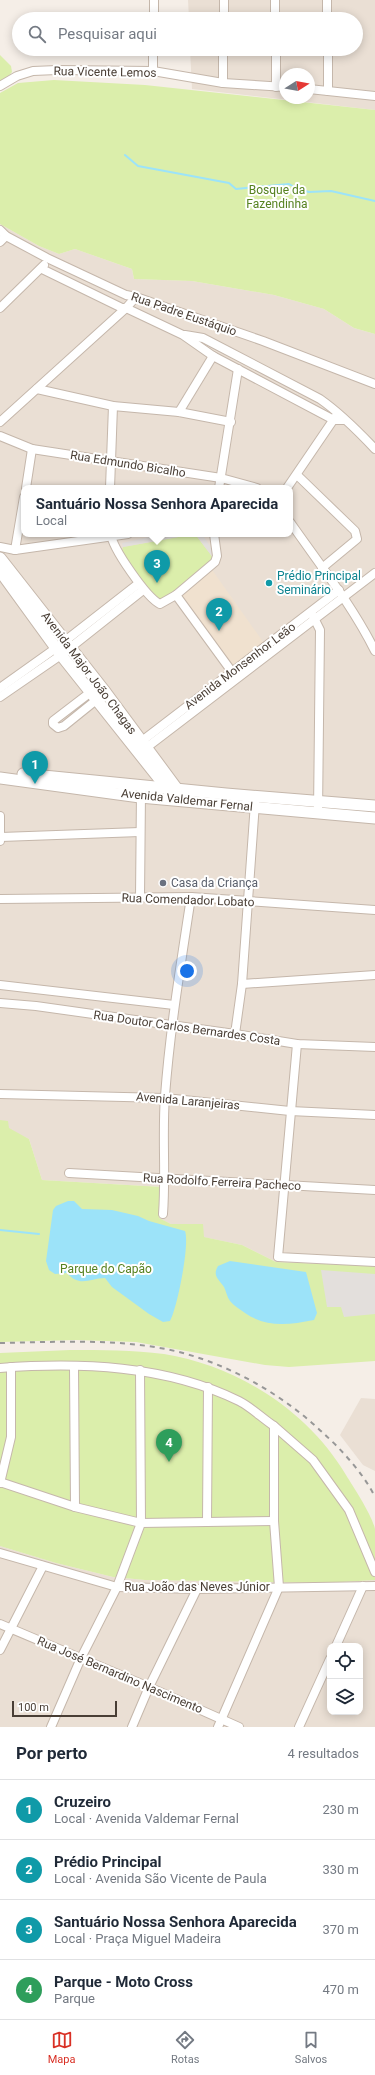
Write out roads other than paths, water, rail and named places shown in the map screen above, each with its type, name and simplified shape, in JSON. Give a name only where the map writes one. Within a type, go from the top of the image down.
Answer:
[{"type":"street","points":[[154,0],[154,12]]},
{"type":"street","points":[[224,0],[224,12]]},
{"type":"street","points":[[274,0],[275,12]]},
{"type":"street","points":[[327,0],[327,12]]},
{"type":"street","points":[[153,56],[153,71]]},
{"type":"street","points":[[223,83],[224,56]]},
{"type":"street","points":[[277,56],[279,72]]},
{"type":"street","points":[[328,56],[328,91]]},
{"type":"street","name":"Rua Vicente Lemos","points":[[0,86],[17,76],[33,71],[58,70],[153,71],[223,83],[279,87]]},
{"type":"street","points":[[315,90],[375,96]]},
{"type":"street","name":"Rua Padre Eustáquio","points":[[0,230],[3,239],[126,295],[136,296],[375,384]]},
{"type":"street","points":[[0,308],[42,269],[47,258]]},
{"type":"street","points":[[42,269],[122,308],[126,308],[183,335],[213,356],[334,420],[344,420]]},
{"type":"street","points":[[126,295],[126,308]]},
{"type":"street","points":[[0,422],[126,308],[136,296]]},
{"type":"street","points":[[183,335],[203,338],[320,399],[338,411],[344,420],[375,449]]},
{"type":"street","points":[[180,412],[213,356]]},
{"type":"street","points":[[220,485],[231,422],[238,369]]},
{"type":"street","points":[[37,388],[113,406],[180,412],[231,422]]},
{"type":"street","points":[[110,485],[113,406]]},
{"type":"street","points":[[289,485],[334,420],[338,411]]},
{"type":"street","name":"Rua Edmundo Bicalho","points":[[0,436],[32,449],[221,478],[246,485]]},
{"type":"street","points":[[26,485],[32,449]]},
{"type":"street","points":[[297,475],[355,531],[357,539],[322,568]]},
{"type":"street","points":[[15,550],[21,515]]},
{"type":"street","points":[[293,526],[344,597],[362,625],[375,651]]},
{"type":"street","points":[[0,547],[15,550],[104,537]]},
{"type":"street","points":[[112,537],[141,587],[155,602],[160,604],[176,594],[215,562],[217,556],[214,537]]},
{"type":"street","name":"Avenida Major João Chagas","points":[[0,558],[26,597],[59,652],[94,696],[140,747],[172,789]]},
{"type":"street","name":"Avenida Major João Chagas","points":[[0,570],[68,644],[103,689],[140,747]]},
{"type":"street","name":"Avenida Monsenhor Leão","points":[[140,747],[163,725],[187,711],[212,693],[237,679],[264,653],[286,635],[313,615],[344,597],[375,573]]},
{"type":"street","points":[[0,697],[141,587]]},
{"type":"street","name":"Avenida Monsenhor Leão","points":[[313,615],[339,590]]},
{"type":"street","points":[[176,594],[237,679]]},
{"type":"street","points":[[313,615],[320,630],[318,813]]},
{"type":"street","points":[[0,688],[59,652]]},
{"type":"street","name":"Avenida Monsenhor Leão","points":[[212,693],[232,672],[264,653]]},
{"type":"street","points":[[94,696],[53,720],[56,727],[58,728],[64,726],[103,689]]},
{"type":"street","name":"Avenida Monsenhor Leão","points":[[140,747],[170,731],[187,711]]},
{"type":"street","points":[[163,725],[170,731]]},
{"type":"street","name":"Avenida Valdemar Fernal","points":[[0,772],[114,788],[140,798],[186,802],[226,800],[291,805],[318,813],[374,818]]},
{"type":"street","name":"Avenida Valdemar Fernal","points":[[0,778],[114,788],[143,786],[172,789],[226,800]]},
{"type":"street","points":[[140,897],[140,798],[143,786]]},
{"type":"street","points":[[172,789],[174,800]]},
{"type":"street","points":[[172,789],[186,802]]},
{"type":"street","name":"Avenida Valdemar Fernal","points":[[291,805],[319,801],[374,806]]},
{"type":"street","points":[[236,1034],[242,984],[255,802]]},
{"type":"street","points":[[347,816],[348,804]]},
{"type":"street","points":[[374,806],[374,818]]},
{"type":"street","points":[[0,816],[0,839],[140,832]]},
{"type":"street","points":[[163,1214],[165,1180],[165,1098],[174,1005],[191,897]]},
{"type":"street","name":"Rua Comendador Lobato","points":[[0,899],[191,897],[375,910]]},
{"type":"street","points":[[242,984],[375,975]]},
{"type":"street","points":[[0,985],[174,1005]]},
{"type":"street","name":"Rua Doutor Carlos Bernardes Costa","points":[[0,1003],[36,1006],[297,1044],[375,1047]]},
{"type":"street","points":[[297,1044],[278,1257],[375,1262]]},
{"type":"street","name":"Avenida Laranjeiras","points":[[0,1094],[165,1098],[290,1111],[375,1115]]},
{"type":"street","name":"Rua Rodolfo Ferreira Pacheco","points":[[69,1173],[165,1180],[375,1190]]},
{"type":"street","points":[[11,1367],[11,1437],[0,1483],[75,1507],[142,1523],[274,1521]]},
{"type":"street","points":[[74,1367],[75,1507]]},
{"type":"street","points":[[0,1368],[74,1367],[140,1370],[208,1387],[240,1402],[274,1426],[313,1460],[349,1510],[375,1572]]},
{"type":"street","points":[[51,1727],[81,1658],[117,1587],[142,1523],[140,1370]]},
{"type":"street","points":[[207,1522],[208,1387]]},
{"type":"street","points":[[219,1723],[279,1587],[274,1521],[274,1426]]},
{"type":"street","name":"Rua João das Neves Júnior","points":[[0,1553],[117,1587],[197,1589],[375,1586]]},
{"type":"street","points":[[0,1650],[43,1566]]},
{"type":"street","points":[[337,1643],[363,1586]]},
{"type":"street","points":[[132,1727],[149,1687],[197,1589]]},
{"type":"street","name":"Rua José Bernardino Nascimento","points":[[0,1624],[149,1687],[219,1723],[239,1727]]},
{"type":"street","points":[[299,1727],[327,1666]]},
{"type":"water","points":[[68,1201],[74,1201],[82,1209],[112,1210],[138,1216],[149,1221],[185,1231],[186,1249],[182,1276],[176,1304],[170,1321],[163,1322],[149,1314],[112,1287],[105,1278],[81,1281],[72,1278],[67,1273],[55,1274],[49,1270],[46,1261],[53,1210],[56,1206]]},
{"type":"water","points":[[230,1261],[306,1272],[317,1313],[314,1320],[287,1324],[270,1323],[253,1318],[235,1306],[228,1298],[224,1287],[216,1275],[216,1269],[218,1266]]},
{"type":"waterway","points":[[125,155],[138,166],[229,183],[236,189],[289,184],[298,189],[309,192],[331,191],[375,201]]},
{"type":"waterway","points":[[0,1230],[39,1234]]},
{"type":"railway","points":[[0,1343],[110,1342],[132,1344],[175,1351],[235,1372],[272,1393],[306,1418],[352,1462],[375,1497]]},
{"type":"place","name":"Santuário Nossa Senhora Aparecida","points":[[157,583]]},
{"type":"place","name":"Prédio Principal Seminário","points":[[269,583]]},
{"type":"place","name":"Prédio Principal","points":[[219,631]]},
{"type":"place","name":"Cruzeiro","points":[[35,784]]},
{"type":"place","name":"Casa da Criança","points":[[163,883]]},
{"type":"place","name":"Parque - Moto Cross","points":[[169,1462]]},
{"type":"park label","name":"Bosque da Fazendinha","points":[[277,197]]},
{"type":"park label","name":"Parque do Capão","points":[[106,1269]]}]
